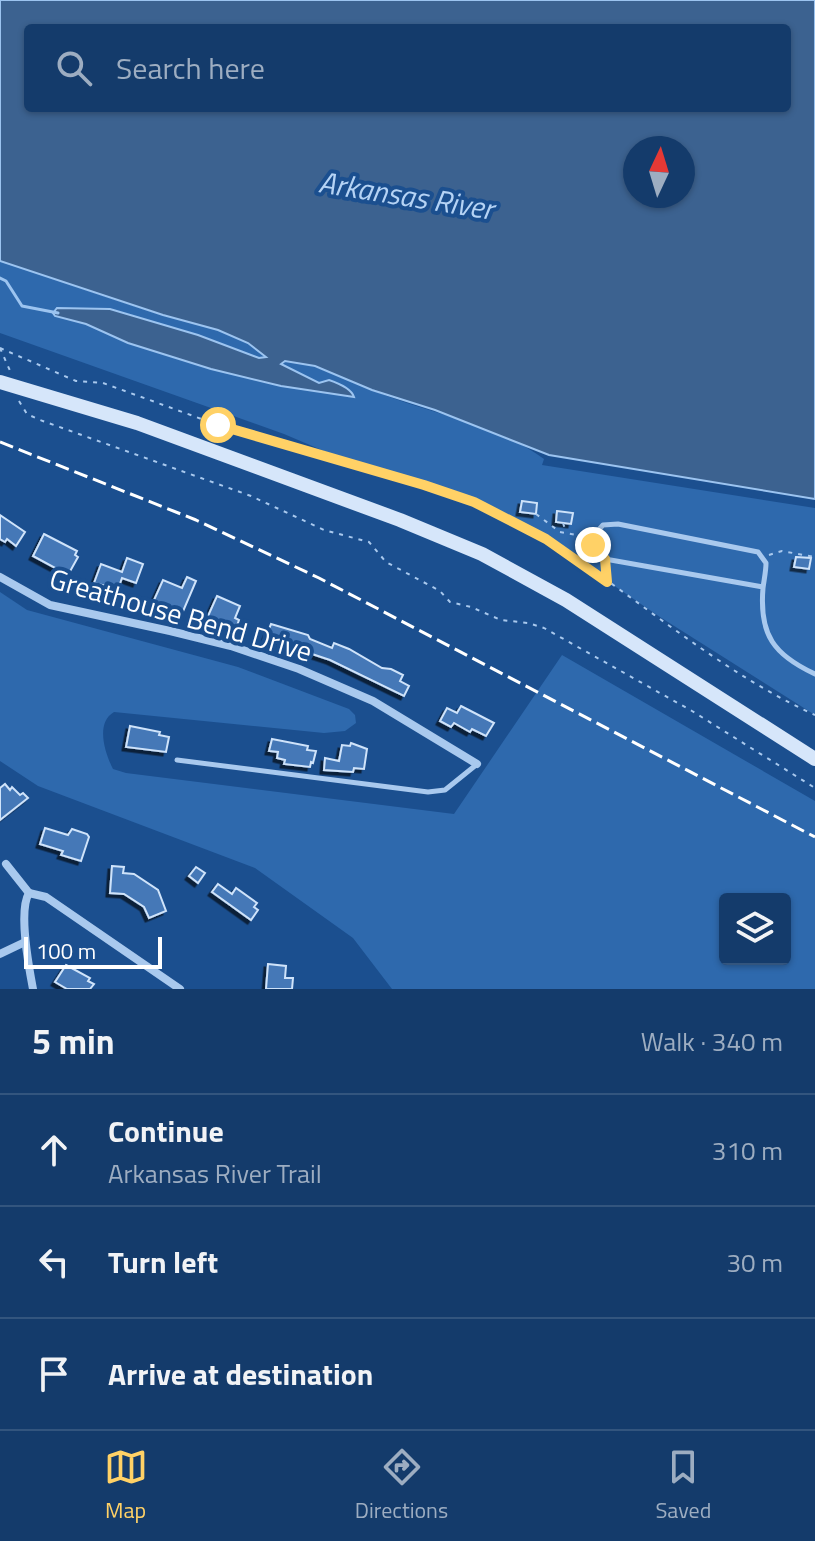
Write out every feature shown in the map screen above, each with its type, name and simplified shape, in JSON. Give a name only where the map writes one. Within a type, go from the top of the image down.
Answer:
[{"type":"street","points":[[7,384],[137,423],[400,520],[482,554],[566,600],[807,751]]},
{"type":"street","name":"Greathouse Bend Drive","points":[[0,577],[50,605],[231,646],[299,669],[373,701],[477,764]]},
{"type":"street","points":[[6,864],[29,893]]},
{"type":"street","points":[[29,893],[25,905],[25,942],[33,989]]},
{"type":"street","points":[[29,893],[46,897],[180,989]]},
{"type":"street","points":[[0,954],[25,942]]},
{"type":"lane","points":[[763,587],[605,559],[596,553],[593,538],[603,525],[618,524],[754,550],[765,558],[763,613],[774,646],[786,659],[815,674]]},
{"type":"lane","points":[[806,670],[815,665]]},
{"type":"lane","points":[[177,760],[428,792],[445,790],[477,764]]},
{"type":"path","points":[[0,348],[13,377],[7,384],[27,414],[92,441],[251,496],[324,530],[369,542],[386,562],[440,591],[450,602],[501,620],[544,628],[692,711],[815,788]]},
{"type":"path","points":[[0,348],[76,381],[103,383],[218,425],[474,502],[546,539],[740,673],[815,715]]},
{"type":"path","points":[[536,514],[550,526],[566,533],[593,538]]},
{"type":"path","points":[[563,523],[566,533]]},
{"type":"path","points":[[765,558],[780,551],[815,557]]},
{"type":"path","points":[[605,559],[607,582]]},
{"type":"shaded area","points":[[0,261],[165,316],[233,335],[267,357],[259,358],[198,335],[110,309],[57,308],[53,313],[128,343],[212,369],[281,386],[338,393],[349,398],[280,364],[285,361],[308,365],[504,436],[544,459],[542,465],[815,508],[815,715],[660,617],[566,553],[545,535],[475,501],[324,451],[0,333]]},
{"type":"shaded area","points":[[0,592],[27,610],[238,667],[349,709],[355,715],[356,723],[345,731],[324,733],[114,712],[108,717],[103,731],[113,769],[454,814],[562,655],[815,801],[815,989],[392,989],[353,938],[255,868],[38,786],[0,761]]},
{"type":"water","name":"Arkansas River","points":[[0,0],[815,0],[815,499],[549,455],[315,366],[285,361],[281,364],[319,383],[329,380],[340,384],[354,397],[281,386],[211,369],[128,343],[53,313],[57,308],[110,309],[198,335],[259,358],[266,357],[248,343],[218,330],[0,261]]},
{"type":"building","points":[[522,501],[537,503],[536,514],[520,512]]},
{"type":"building","points":[[557,511],[573,513],[571,524],[556,522]]},
{"type":"building","points":[[0,515],[25,532],[16,546],[7,539],[5,542],[0,539]]},
{"type":"building","points":[[44,534],[77,551],[75,555],[78,557],[68,575],[33,556]]},
{"type":"building","points":[[796,557],[811,558],[809,569],[794,567]]},
{"type":"building","points":[[127,558],[143,564],[136,583],[122,578],[118,589],[94,583],[101,564],[122,572]]},
{"type":"building","points":[[187,577],[196,581],[181,616],[154,600],[163,580],[182,588]]},
{"type":"building","points":[[217,596],[240,606],[235,618],[239,620],[235,631],[208,616]]},
{"type":"building","points":[[271,624],[308,635],[310,639],[332,648],[334,643],[349,649],[382,668],[403,675],[400,681],[409,686],[404,696],[330,660],[279,643],[266,636]]},
{"type":"building","points":[[461,706],[494,723],[486,736],[454,723],[451,727],[440,721],[447,708],[457,713]]},
{"type":"building","points":[[130,726],[169,737],[166,752],[126,747]]},
{"type":"building","points":[[272,739],[308,746],[307,750],[316,751],[313,763],[310,767],[284,764],[285,760],[277,758],[278,752],[269,751]]},
{"type":"building","points":[[351,743],[367,749],[364,769],[354,768],[353,772],[324,770],[325,758],[339,761],[342,745],[350,746]]},
{"type":"building","points":[[5,784],[10,790],[12,787],[28,798],[0,820],[0,788]]},
{"type":"building","points":[[45,828],[68,835],[72,829],[87,834],[89,837],[81,861],[40,844]]},
{"type":"building","points":[[112,866],[124,867],[123,873],[134,874],[158,890],[166,911],[149,918],[144,907],[124,894],[110,893]]},
{"type":"building","points":[[196,867],[205,873],[198,883],[189,876]]},
{"type":"building","points":[[218,884],[232,894],[236,888],[257,903],[254,907],[258,910],[251,920],[212,892]]},
{"type":"building","points":[[268,964],[286,966],[285,978],[293,978],[292,989],[266,989]]},
{"type":"building","points":[[66,965],[90,978],[88,981],[94,984],[90,989],[67,989],[55,982]]},
{"type":"waterway","points":[[0,278],[6,281],[22,306],[58,313]]},
{"type":"railway","points":[[0,442],[196,520],[319,578],[815,837]]},
{"type":"route","points":[[218,425],[281,441],[474,502],[546,539],[607,582],[605,559],[596,553],[593,545]]}]
